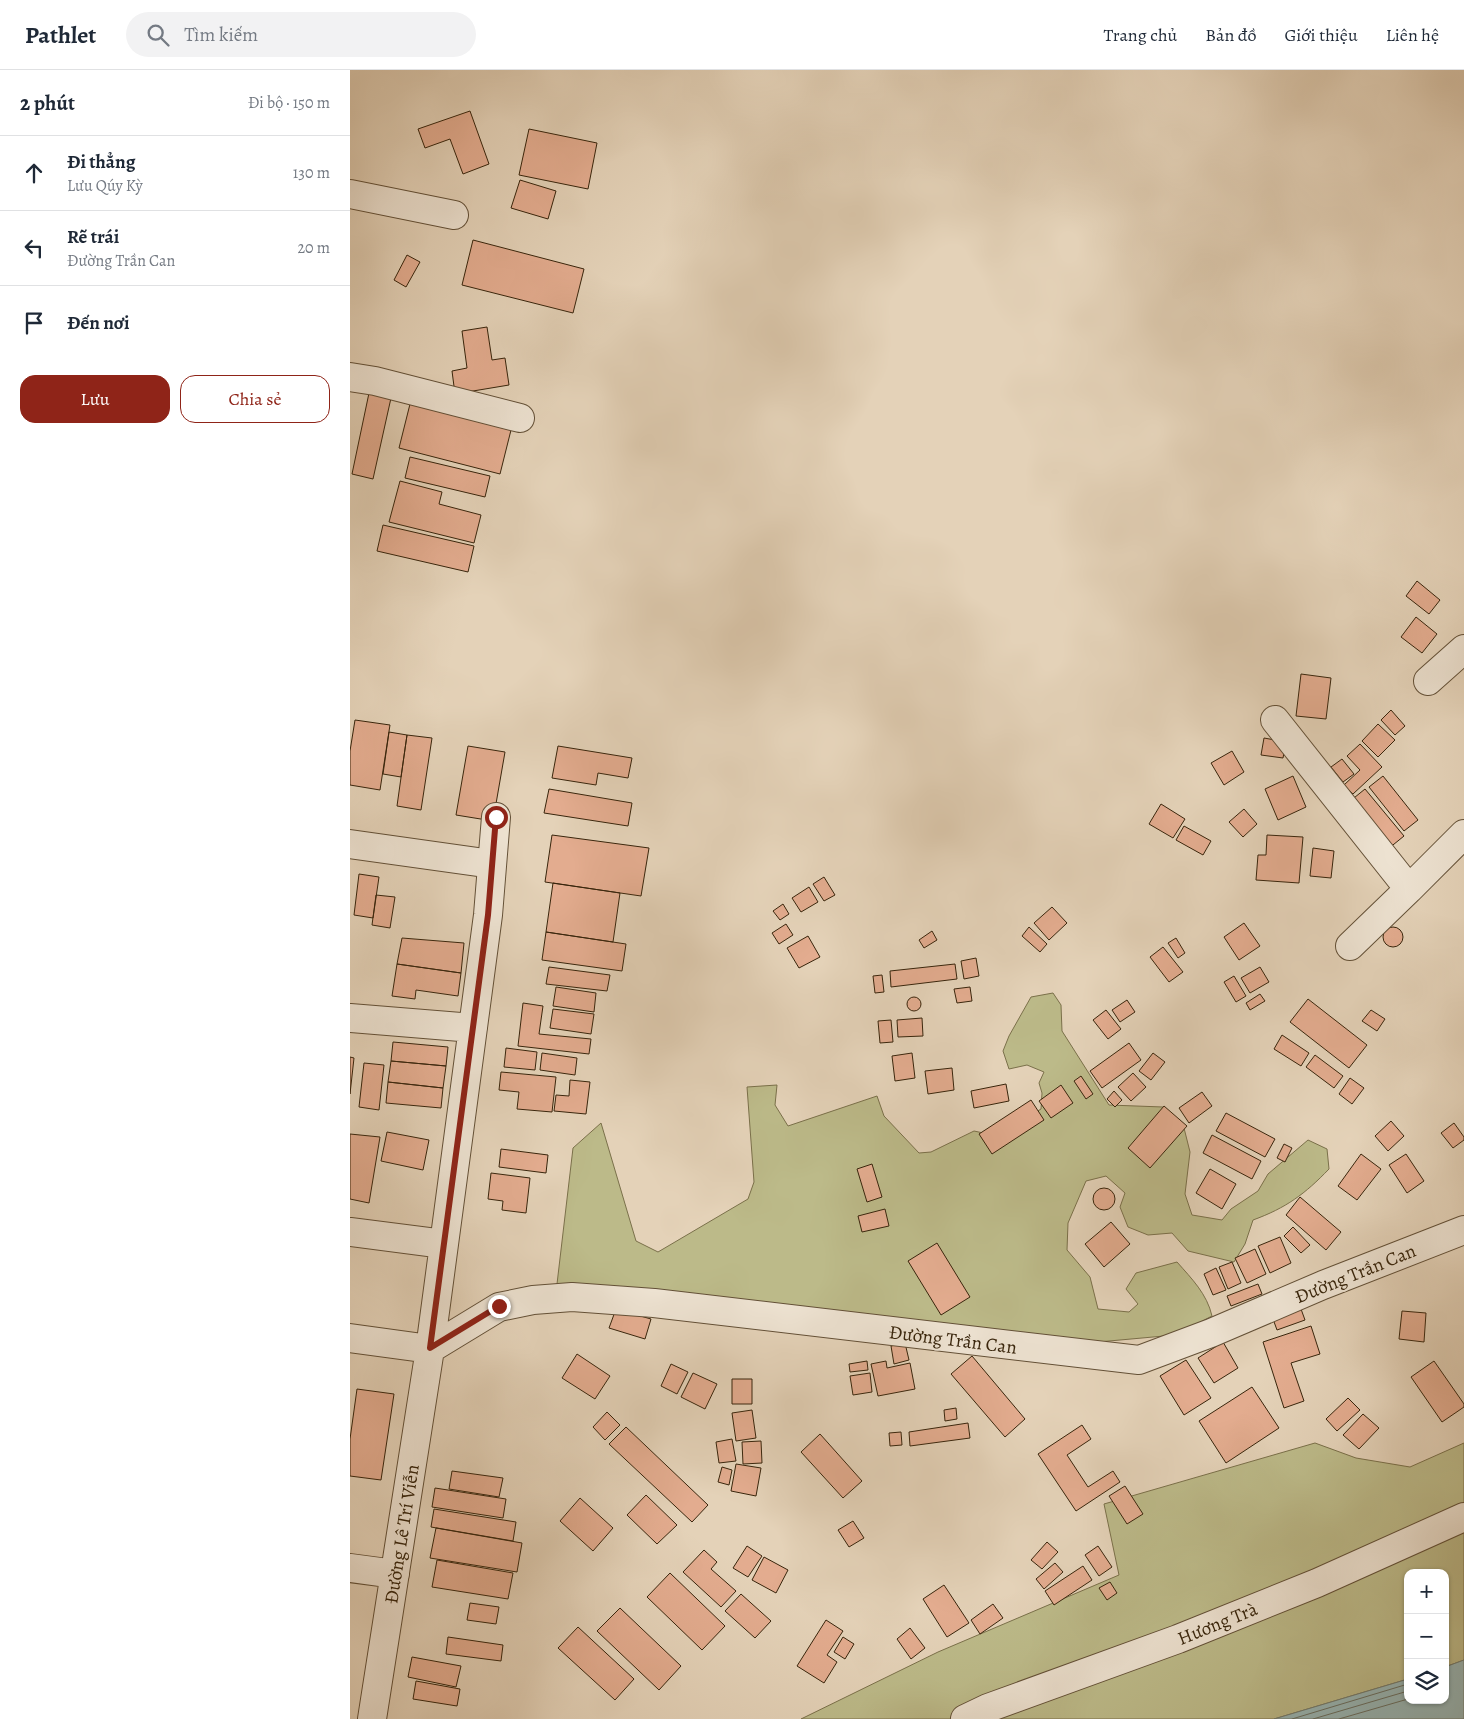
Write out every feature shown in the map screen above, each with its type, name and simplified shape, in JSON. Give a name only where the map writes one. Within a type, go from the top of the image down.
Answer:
[{"type":"street","points":[[350,194],[454,215]]},
{"type":"street","points":[[350,377],[375,381],[520,418]]},
{"type":"street","points":[[1428,681],[1464,649]]},
{"type":"street","points":[[1275,720],[1409,889]]},
{"type":"street","name":"Đường Lê Trí Viễn","points":[[372,1719],[430,1348],[488,915],[496,817]]},
{"type":"street","points":[[1350,946],[1464,834]]},
{"type":"street","points":[[350,844],[492,864]]},
{"type":"street","points":[[350,1018],[473,1028]]},
{"type":"street","name":"Đường Trần Can","points":[[430,1348],[499,1306],[533,1300],[572,1297],[654,1304],[1139,1360],[1211,1333],[1324,1285],[1464,1230]]},
{"type":"street","points":[[350,1232],[444,1244]]},
{"type":"street","points":[[350,1338],[430,1348]]},
{"type":"street","name":"Hương Trà","points":[[965,1719],[988,1708],[1178,1639],[1317,1583],[1464,1517]]},
{"type":"street","points":[[350,1568],[395,1574]]},
{"type":"shaded area","points":[[1053,993],[1061,1005],[1062,1031],[1109,1105],[1163,1107],[1184,1128],[1190,1152],[1185,1194],[1192,1215],[1222,1220],[1231,1209],[1258,1191],[1268,1174],[1308,1140],[1327,1149],[1329,1169],[1312,1186],[1294,1199],[1253,1220],[1245,1244],[1234,1262],[1188,1251],[1172,1233],[1148,1235],[1128,1227],[1120,1207],[1125,1193],[1106,1176],[1086,1181],[1068,1223],[1067,1250],[1090,1277],[1098,1309],[1129,1312],[1138,1304],[1126,1289],[1136,1273],[1177,1262],[1203,1294],[1212,1316],[1175,1335],[1076,1344],[573,1290],[557,1284],[573,1148],[601,1123],[636,1241],[658,1252],[748,1199],[754,1182],[747,1087],[777,1085],[775,1105],[788,1126],[877,1096],[884,1116],[919,1153],[931,1152],[974,1131],[1002,1137],[1023,1120],[1041,1109],[1042,1093],[1039,1083],[1044,1072],[1027,1065],[1009,1069],[1003,1051],[1009,1036],[1031,997]]},
{"type":"shaded area","points":[[1315,1443],[1356,1458],[1410,1467],[1464,1443],[1464,1660],[1449,1666],[1449,1569],[1404,1569],[1404,1680],[1274,1719],[801,1719],[938,1652],[1119,1575],[1104,1504]]},
{"type":"water","points":[[1464,1660],[1464,1719],[1274,1719],[1404,1680],[1404,1704],[1449,1704],[1449,1666]]},
{"type":"building","points":[[470,111],[489,164],[463,174],[450,139],[425,148],[418,129]]},
{"type":"building","points":[[529,129],[597,143],[588,189],[519,175]]},
{"type":"building","points":[[520,180],[556,191],[548,219],[511,208]]},
{"type":"building","points":[[473,240],[584,269],[573,313],[462,285]]},
{"type":"building","points":[[407,255],[420,262],[406,287],[394,280]]},
{"type":"building","points":[[487,327],[492,360],[505,358],[509,385],[455,394],[452,371],[467,368],[462,331]]},
{"type":"building","points":[[369,393],[391,398],[373,479],[352,474]]},
{"type":"building","points":[[410,404],[511,430],[500,474],[399,448]]},
{"type":"building","points":[[410,457],[490,476],[485,497],[405,478]]},
{"type":"building","points":[[400,481],[442,492],[439,504],[481,515],[474,543],[389,522]]},
{"type":"building","points":[[383,525],[474,546],[468,572],[377,551]]},
{"type":"building","points":[[1417,581],[1440,600],[1429,614],[1406,596]]},
{"type":"building","points":[[1416,617],[1437,634],[1422,653],[1401,637]]},
{"type":"building","points":[[1301,674],[1331,678],[1326,719],[1296,716]]},
{"type":"building","points":[[1391,710],[1405,726],[1395,735],[1381,720]]},
{"type":"building","points":[[355,720],[390,725],[380,790],[350,785],[350,751]]},
{"type":"building","points":[[1378,724],[1395,740],[1378,757],[1362,741]]},
{"type":"building","points":[[389,732],[407,735],[401,777],[383,774]]},
{"type":"building","points":[[407,735],[432,738],[421,810],[397,806]]},
{"type":"building","points":[[1264,738],[1286,742],[1283,758],[1261,755]]},
{"type":"building","points":[[1360,744],[1382,767],[1353,794],[1344,785],[1360,770],[1347,756]]},
{"type":"building","points":[[468,746],[505,752],[493,821],[456,815]]},
{"type":"building","points":[[558,746],[632,758],[628,778],[598,773],[596,785],[552,778]]},
{"type":"building","points":[[1232,751],[1244,772],[1224,785],[1211,763]]},
{"type":"building","points":[[1342,759],[1354,774],[1343,782],[1331,767]]},
{"type":"building","points":[[1293,776],[1306,807],[1278,820],[1265,789]]},
{"type":"building","points":[[1383,776],[1418,820],[1404,831],[1369,787]]},
{"type":"building","points":[[549,789],[632,803],[628,826],[544,813]]},
{"type":"building","points":[[1365,789],[1404,836],[1388,849],[1349,802]]},
{"type":"building","points":[[1161,804],[1185,819],[1173,838],[1149,824]]},
{"type":"building","points":[[1244,809],[1257,824],[1243,837],[1229,822]]},
{"type":"building","points":[[1184,826],[1211,841],[1203,855],[1176,840]]},
{"type":"building","points":[[552,835],[649,848],[641,896],[545,882]]},
{"type":"building","points":[[1267,835],[1303,837],[1299,883],[1256,880],[1258,855],[1266,855]]},
{"type":"building","points":[[1313,848],[1334,851],[1331,878],[1310,876]]},
{"type":"building","points":[[359,874],[379,877],[373,918],[354,915]]},
{"type":"building","points":[[824,877],[835,895],[824,901],[813,884]]},
{"type":"building","points":[[553,883],[620,893],[613,942],[546,932]]},
{"type":"building","points":[[809,887],[818,902],[801,912],[792,898]]},
{"type":"building","points":[[376,895],[395,897],[390,928],[372,925]]},
{"type":"building","points":[[783,904],[789,914],[780,920],[773,911]]},
{"type":"building","points":[[1052,907],[1067,923],[1049,940],[1034,923]]},
{"type":"building","points":[[1244,923],[1260,946],[1239,960],[1224,937]]},
{"type":"building","points":[[786,924],[793,935],[779,944],[772,933]]},
{"type":"building","points":[[1029,927],[1047,944],[1040,952],[1022,936]]},
{"type":"building","points":[[1393,927],[1400,930],[1403,937],[1400,944],[1393,947],[1386,944],[1383,937],[1386,930]]},
{"type":"building","points":[[932,931],[937,940],[924,948],[919,940]]},
{"type":"building","points":[[546,932],[626,944],[622,971],[542,960]]},
{"type":"building","points":[[808,936],[820,957],[799,968],[787,948]]},
{"type":"building","points":[[402,938],[464,943],[461,973],[397,964]]},
{"type":"building","points":[[1176,938],[1185,953],[1178,958],[1168,943]]},
{"type":"building","points":[[1163,947],[1183,972],[1169,982],[1150,957]]},
{"type":"building","points":[[976,958],[979,976],[964,979],[961,961]]},
{"type":"building","points":[[397,964],[461,973],[458,996],[416,990],[415,999],[392,996]]},
{"type":"building","points":[[955,964],[957,979],[891,987],[890,971]]},
{"type":"building","points":[[549,967],[610,975],[607,991],[546,984]]},
{"type":"building","points":[[1260,967],[1269,982],[1250,993],[1241,978]]},
{"type":"building","points":[[882,975],[884,992],[875,993],[873,976]]},
{"type":"building","points":[[1234,976],[1246,996],[1236,1002],[1224,982]]},
{"type":"building","points":[[556,987],[596,993],[594,1012],[553,1006]]},
{"type":"building","points":[[970,987],[972,1001],[957,1003],[954,989]]},
{"type":"building","points":[[1260,994],[1265,1001],[1250,1010],[1246,1003]]},
{"type":"building","points":[[911,997],[917,997],[921,1004],[917,1011],[911,1011],[907,1007],[907,1001]]},
{"type":"building","points":[[1308,999],[1367,1045],[1349,1068],[1290,1022]]},
{"type":"building","points":[[1127,1000],[1135,1012],[1120,1022],[1112,1010]]},
{"type":"building","points":[[523,1003],[543,1006],[539,1034],[591,1039],[589,1054],[518,1046]]},
{"type":"building","points":[[553,1009],[594,1014],[591,1034],[550,1028]]},
{"type":"building","points":[[1106,1010],[1121,1029],[1108,1039],[1093,1020]]},
{"type":"building","points":[[1371,1010],[1385,1019],[1377,1031],[1362,1021]]},
{"type":"building","points":[[922,1018],[923,1036],[898,1037],[897,1020]]},
{"type":"building","points":[[891,1020],[893,1042],[880,1043],[878,1021]]},
{"type":"building","points":[[1282,1035],[1309,1053],[1301,1066],[1274,1049]]},
{"type":"building","points":[[393,1042],[448,1047],[446,1066],[391,1061]]},
{"type":"building","points":[[1129,1043],[1141,1060],[1102,1088],[1090,1071]]},
{"type":"building","points":[[506,1048],[537,1052],[535,1070],[504,1067]]},
{"type":"building","points":[[542,1053],[577,1058],[575,1075],[540,1070]]},
{"type":"building","points":[[912,1053],[915,1078],[895,1081],[892,1056]]},
{"type":"building","points":[[1153,1053],[1165,1062],[1151,1080],[1139,1071]]},
{"type":"building","points":[[1315,1055],[1343,1076],[1334,1088],[1306,1067]]},
{"type":"building","points":[[350,1057],[354,1058],[350,1094]]},
{"type":"building","points":[[391,1061],[446,1066],[443,1088],[388,1082]]},
{"type":"building","points":[[364,1063],[384,1065],[379,1110],[359,1107]]},
{"type":"building","points":[[952,1068],[954,1090],[928,1094],[925,1071]]},
{"type":"building","points":[[501,1072],[556,1077],[552,1112],[517,1109],[519,1092],[499,1090]]},
{"type":"building","points":[[1133,1073],[1146,1087],[1131,1101],[1118,1087]]},
{"type":"building","points":[[1081,1076],[1093,1094],[1086,1099],[1074,1081]]},
{"type":"building","points":[[1350,1078],[1364,1088],[1352,1104],[1339,1094]]},
{"type":"building","points":[[570,1080],[590,1082],[586,1114],[554,1111],[556,1095],[569,1096]]},
{"type":"building","points":[[388,1082],[443,1088],[441,1108],[386,1103]]},
{"type":"building","points":[[1006,1084],[1009,1101],[974,1108],[971,1091]]},
{"type":"building","points":[[1061,1085],[1073,1103],[1051,1118],[1039,1101]]},
{"type":"building","points":[[1114,1091],[1122,1100],[1115,1107],[1107,1099]]},
{"type":"building","points":[[1202,1092],[1212,1106],[1189,1123],[1179,1108]]},
{"type":"building","points":[[1031,1100],[1044,1120],[992,1154],[979,1134]]},
{"type":"building","points":[[1164,1106],[1187,1126],[1150,1168],[1128,1148]]},
{"type":"building","points":[[1226,1113],[1275,1139],[1265,1157],[1216,1131]]},
{"type":"building","points":[[1391,1121],[1404,1136],[1388,1151],[1375,1136]]},
{"type":"building","points":[[1454,1123],[1464,1137],[1464,1140],[1453,1148],[1441,1133]]},
{"type":"building","points":[[387,1132],[429,1140],[423,1170],[381,1161]]},
{"type":"building","points":[[350,1134],[380,1137],[369,1203],[350,1199]]},
{"type":"building","points":[[1212,1135],[1261,1161],[1252,1179],[1203,1153]]},
{"type":"building","points":[[1284,1144],[1292,1148],[1285,1162],[1277,1158]]},
{"type":"building","points":[[501,1149],[548,1155],[546,1173],[499,1167]]},
{"type":"building","points":[[1361,1154],[1381,1169],[1357,1200],[1338,1186]]},
{"type":"building","points":[[1406,1154],[1424,1181],[1407,1193],[1389,1165]]},
{"type":"building","points":[[872,1164],[882,1197],[867,1202],[857,1169]]},
{"type":"building","points":[[1210,1169],[1236,1184],[1222,1209],[1196,1193]]},
{"type":"building","points":[[491,1173],[530,1178],[526,1213],[502,1210],[503,1201],[488,1199]]},
{"type":"building","points":[[1100,1188],[1108,1188],[1115,1195],[1115,1203],[1108,1210],[1100,1210],[1093,1203],[1093,1195]]},
{"type":"building","points":[[1300,1197],[1341,1232],[1326,1250],[1286,1215]]},
{"type":"building","points":[[885,1209],[889,1226],[862,1232],[858,1216]]},
{"type":"building","points":[[1111,1222],[1130,1244],[1104,1267],[1085,1244]]},
{"type":"building","points":[[1293,1227],[1310,1245],[1301,1253],[1284,1236]]},
{"type":"building","points":[[1280,1237],[1291,1263],[1270,1273],[1258,1246]]},
{"type":"building","points":[[937,1243],[970,1297],[941,1315],[908,1261]]},
{"type":"building","points":[[1255,1249],[1266,1274],[1247,1283],[1235,1258]]},
{"type":"building","points":[[1232,1262],[1241,1283],[1228,1289],[1219,1267]]},
{"type":"building","points":[[1216,1268],[1226,1290],[1213,1295],[1204,1274]]},
{"type":"building","points":[[1258,1284],[1262,1294],[1231,1306],[1227,1296]]},
{"type":"building","points":[[616,1309],[651,1319],[645,1339],[609,1328]]},
{"type":"building","points":[[1301,1309],[1305,1320],[1277,1330],[1273,1319]]},
{"type":"building","points":[[1402,1311],[1426,1313],[1424,1342],[1399,1339]]},
{"type":"building","points":[[1311,1326],[1320,1354],[1291,1363],[1304,1401],[1284,1408],[1263,1342]]},
{"type":"building","points":[[1223,1342],[1238,1368],[1214,1383],[1198,1358]]},
{"type":"building","points":[[905,1343],[909,1360],[894,1364],[891,1346]]},
{"type":"building","points":[[577,1354],[610,1376],[595,1399],[562,1378]]},
{"type":"building","points":[[972,1356],[1025,1419],[1005,1437],[951,1374]]},
{"type":"building","points":[[1186,1360],[1211,1398],[1184,1415],[1160,1376]]},
{"type":"building","points":[[867,1361],[868,1370],[850,1372],[849,1364]]},
{"type":"building","points":[[886,1361],[887,1368],[910,1363],[915,1389],[878,1396],[871,1364]]},
{"type":"building","points":[[1434,1361],[1464,1404],[1464,1407],[1442,1422],[1411,1377]]},
{"type":"building","points":[[671,1364],[688,1372],[677,1394],[661,1386]]},
{"type":"building","points":[[693,1373],[717,1384],[705,1409],[681,1397]]},
{"type":"building","points":[[870,1373],[872,1392],[853,1395],[850,1376]]},
{"type":"building","points":[[732,1379],[752,1379],[752,1404],[732,1404]]},
{"type":"building","points":[[1252,1387],[1279,1428],[1226,1463],[1199,1421]]},
{"type":"building","points":[[357,1389],[394,1394],[381,1480],[350,1476],[350,1439]]},
{"type":"building","points":[[1348,1398],[1360,1410],[1337,1431],[1326,1419]]},
{"type":"building","points":[[956,1408],[957,1419],[945,1421],[944,1410]]},
{"type":"building","points":[[752,1410],[756,1438],[736,1441],[732,1413]]},
{"type":"building","points":[[607,1412],[620,1425],[605,1440],[593,1427]]},
{"type":"building","points":[[1363,1414],[1379,1428],[1359,1449],[1343,1435]]},
{"type":"building","points":[[968,1423],[970,1438],[910,1446],[909,1432]]},
{"type":"building","points":[[1082,1425],[1091,1439],[1067,1455],[1088,1487],[1113,1471],[1120,1482],[1076,1511],[1038,1454]]},
{"type":"building","points":[[626,1427],[708,1505],[692,1522],[609,1444]]},
{"type":"building","points":[[901,1432],[902,1445],[890,1446],[889,1433]]},
{"type":"building","points":[[820,1434],[862,1481],[843,1498],[801,1452]]},
{"type":"building","points":[[732,1439],[736,1461],[719,1463],[716,1442]]},
{"type":"building","points":[[761,1441],[762,1463],[743,1464],[742,1442]]},
{"type":"building","points":[[736,1464],[761,1468],[756,1496],[731,1491]]},
{"type":"building","points":[[722,1467],[732,1470],[729,1485],[718,1482]]},
{"type":"building","points":[[452,1471],[503,1478],[499,1497],[449,1489]]},
{"type":"building","points":[[1125,1486],[1143,1514],[1127,1524],[1109,1496]]},
{"type":"building","points":[[435,1488],[506,1499],[503,1518],[432,1507]]},
{"type":"building","points":[[646,1495],[677,1525],[657,1544],[627,1515]]},
{"type":"building","points":[[580,1498],[613,1528],[593,1551],[560,1521]]},
{"type":"building","points":[[434,1509],[516,1522],[513,1541],[431,1527]]},
{"type":"building","points":[[853,1521],[864,1538],[849,1547],[838,1530]]},
{"type":"building","points":[[436,1528],[522,1543],[517,1572],[430,1558]]},
{"type":"building","points":[[1047,1542],[1058,1552],[1042,1569],[1031,1560]]},
{"type":"building","points":[[747,1546],[762,1556],[748,1577],[733,1568]]},
{"type":"building","points":[[1098,1546],[1112,1567],[1099,1576],[1085,1555]]},
{"type":"building","points":[[704,1550],[717,1562],[711,1569],[736,1591],[721,1607],[683,1572]]},
{"type":"building","points":[[764,1557],[788,1570],[776,1593],[752,1580]]},
{"type":"building","points":[[437,1560],[513,1573],[508,1599],[432,1587]]},
{"type":"building","points":[[1055,1563],[1063,1572],[1044,1589],[1036,1579]]},
{"type":"building","points":[[1083,1566],[1092,1580],[1054,1605],[1045,1591]]},
{"type":"building","points":[[670,1573],[725,1626],[702,1650],[647,1597]]},
{"type":"building","points":[[1110,1582],[1117,1593],[1107,1600],[1099,1588]]},
{"type":"building","points":[[944,1585],[969,1623],[947,1637],[923,1599]]},
{"type":"building","points":[[741,1594],[771,1621],[755,1638],[725,1611]]},
{"type":"building","points":[[470,1603],[499,1607],[496,1624],[467,1620]]},
{"type":"building","points":[[993,1604],[1003,1618],[980,1634],[971,1620]]},
{"type":"building","points":[[620,1608],[681,1666],[659,1690],[597,1631]]},
{"type":"building","points":[[826,1620],[843,1631],[827,1655],[837,1662],[824,1683],[797,1666]]},
{"type":"building","points":[[578,1627],[634,1679],[615,1700],[558,1648]]},
{"type":"building","points":[[910,1628],[925,1648],[911,1659],[897,1639]]},
{"type":"building","points":[[448,1637],[503,1645],[501,1661],[446,1654]]},
{"type":"building","points":[[843,1637],[854,1644],[845,1659],[834,1652]]},
{"type":"building","points":[[412,1657],[461,1666],[456,1687],[408,1677]]},
{"type":"building","points":[[416,1681],[460,1689],[457,1706],[413,1699]]},
{"type":"route","points":[[496,817],[488,915],[430,1348],[499,1306]]}]
